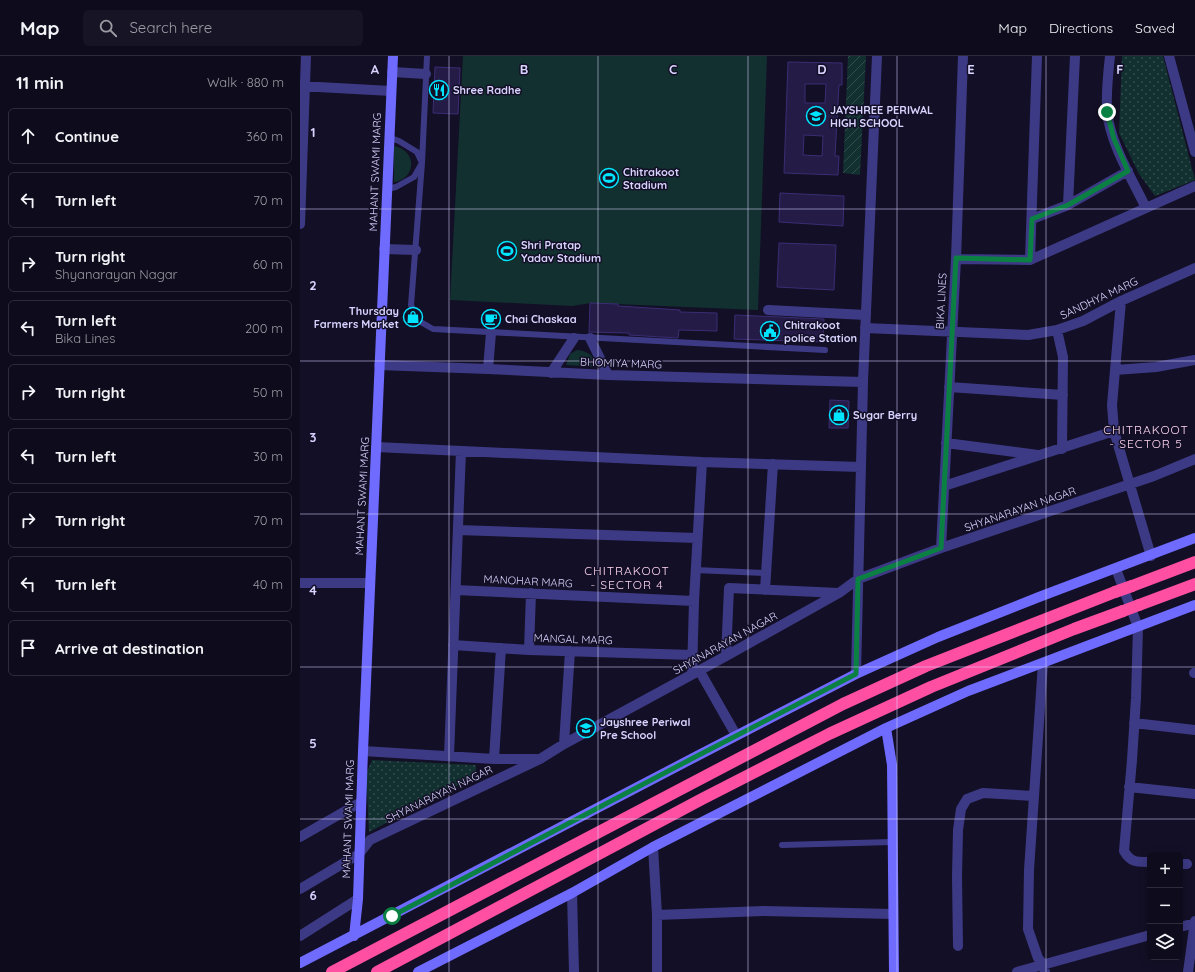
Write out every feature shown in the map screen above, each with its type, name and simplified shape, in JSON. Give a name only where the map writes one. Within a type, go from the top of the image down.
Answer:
[{"type":"highway","points":[[332,972],[843,704],[926,666],[1195,562]]},
{"type":"highway","points":[[377,972],[702,799],[842,728],[931,687],[1074,629],[1195,584]]},
{"type":"street","points":[[300,224],[303,86],[306,56]]},
{"type":"street","name":"MAHANT SWAMI MARG","points":[[354,936],[358,899],[392,56]]},
{"type":"street","points":[[856,674],[862,382],[877,56]]},
{"type":"street","name":"BIKA LINES","points":[[941,548],[956,258],[963,56]]},
{"type":"street","points":[[1030,260],[1037,56]]},
{"type":"street","points":[[1068,205],[1075,56]]},
{"type":"street","points":[[1110,56],[1107,78],[1107,112],[1114,139],[1146,208]]},
{"type":"street","points":[[1169,56],[1195,152]]},
{"type":"street","points":[[392,72],[426,74]]},
{"type":"street","points":[[303,86],[391,91]]},
{"type":"street","points":[[1032,219],[1068,205],[1128,171]]},
{"type":"street","points":[[956,258],[1030,260],[1195,186]]},
{"type":"street","points":[[384,249],[416,250]]},
{"type":"street","name":"SANDHYA MARG","points":[[865,328],[1028,335],[1057,330],[1083,321],[1121,301],[1195,268]]},
{"type":"street","points":[[1121,301],[1112,405],[1114,431],[1151,556]]},
{"type":"street","points":[[768,310],[866,315]]},
{"type":"street","points":[[1057,330],[1063,357],[1062,449]]},
{"type":"street","points":[[488,368],[491,332]]},
{"type":"street","points":[[551,373],[574,338]]},
{"type":"street","points":[[590,338],[608,375]]},
{"type":"street","points":[[1115,370],[1156,367],[1195,360]]},
{"type":"street","name":"BHOMIYA MARG","points":[[379,365],[488,368],[551,373],[862,382]]},
{"type":"street","points":[[949,387],[1063,395]]},
{"type":"street","points":[[944,486],[1114,431]]},
{"type":"street","points":[[946,443],[1041,455]]},
{"type":"street","points":[[376,447],[702,462],[861,467]]},
{"type":"street","points":[[449,756],[461,451]]},
{"type":"street","name":"SHYANARAYAN NAGAR","points":[[300,889],[359,854],[370,840],[540,759],[564,744],[839,593],[858,579],[941,548],[1130,484],[1195,460]]},
{"type":"street","points":[[702,462],[695,570],[693,655],[696,672],[736,735]]},
{"type":"street","points":[[765,590],[773,464]]},
{"type":"street","points":[[458,530],[697,538]]},
{"type":"street","points":[[300,963],[736,735],[856,674],[938,637],[1039,596],[1151,556],[1195,538]]},
{"type":"street","points":[[1116,568],[1138,627],[1134,723],[1124,851],[1128,859],[1138,862],[1147,862]]},
{"type":"street","points":[[300,582],[370,583]]},
{"type":"street","points":[[726,656],[729,588],[839,593]]},
{"type":"street","name":"MANOHAR MARG","points":[[456,590],[694,601]]},
{"type":"street","points":[[529,650],[531,593]]},
{"type":"street","points":[[418,972],[572,893],[653,847],[886,728],[968,691],[1195,605]]},
{"type":"street","name":"MANGAL MARG","points":[[453,645],[529,650],[693,655]]},
{"type":"street","points":[[494,759],[500,648]]},
{"type":"street","points":[[564,744],[570,651]]},
{"type":"street","points":[[1043,663],[1029,870],[1028,929],[1038,958],[1044,968]]},
{"type":"street","points":[[1134,723],[1195,730]]},
{"type":"street","points":[[886,728],[892,765],[894,972]]},
{"type":"street","points":[[363,751],[494,759],[540,759]]},
{"type":"street","points":[[1129,787],[1195,794]]},
{"type":"street","points":[[958,946],[957,861],[958,830],[961,809],[967,799],[983,793],[1034,796]]},
{"type":"street","points":[[300,836],[361,802]]},
{"type":"street","points":[[653,847],[657,915],[657,972]]},
{"type":"street","points":[[572,893],[574,972]]},
{"type":"street","points":[[300,936],[358,899]]},
{"type":"street","points":[[657,915],[764,912],[893,914]]},
{"type":"street","points":[[1183,926],[1195,922],[1190,969]]},
{"type":"street","points":[[1016,972],[1044,968],[1147,936]]},
{"type":"lane","points":[[427,56],[422,163],[411,305],[419,321],[433,329],[574,338],[825,350]]},
{"type":"lane","points":[[388,138],[400,141],[417,152],[422,163]]},
{"type":"lane","points":[[387,189],[396,187],[414,177],[422,163]]},
{"type":"lane","points":[[695,570],[766,573]]},
{"type":"lane","points":[[782,845],[892,842]]},
{"type":"green space","name":"Chitrakoot Stadium","points":[[463,56],[767,56],[758,310],[591,303],[572,306],[450,300]]},
{"type":"green space","points":[[848,56],[866,56],[860,175],[843,173]]},
{"type":"green space","points":[[1122,56],[1163,56],[1195,180],[1155,196],[1139,174],[1119,133]]},
{"type":"green space","points":[[394,146],[407,153],[411,165],[407,176],[394,182]]},
{"type":"green space","points":[[577,350],[588,353],[594,360],[596,367],[566,365],[570,354]]},
{"type":"green space","points":[[372,760],[476,765],[476,776],[369,832],[366,774]]},
{"type":"building","points":[[788,62],[842,63],[842,85],[839,85],[835,156],[839,156],[838,175],[784,173]],"holes":[[[805,84],[826,84],[825,103],[805,103]],[[804,135],[823,136],[822,156],[803,155]]]},
{"type":"building","points":[[435,67],[460,68],[458,114],[433,113]]},
{"type":"building","points":[[780,193],[844,196],[843,226],[779,222]]},
{"type":"building","points":[[779,243],[836,245],[834,290],[777,287]]},
{"type":"building","points":[[590,303],[680,310],[680,312],[717,313],[717,331],[679,330],[678,338],[629,335],[629,333],[589,332]]},
{"type":"building","points":[[735,315],[824,319],[823,342],[734,339]]},
{"type":"building","name":"Sugar Berry","points":[[830,400],[849,401],[848,428],[829,428]]},
{"type":"place","name":"Shree Radhe","points":[[439,90]]},
{"type":"place","name":"JAYSHREE PERIWAL HIGH SCHOOL","points":[[816,116]]},
{"type":"place","name":"Chitrakoot Stadium","points":[[609,178]]},
{"type":"place","name":"Shri Pratap Yadav Stadium","points":[[507,251]]},
{"type":"place","name":"Thursday Farmers Market","points":[[413,317]]},
{"type":"place","name":"Chai Chaskaa","points":[[491,319]]},
{"type":"place","name":"Chitrakoot police Station","points":[[770,331]]},
{"type":"place","name":"Sugar Berry","points":[[839,415]]},
{"type":"place","name":"Jayshree Periwal Pre School","points":[[586,728]]},
{"type":"district","name":"CHITRAKOOT - SECTOR 5","points":[[1146,436]]},
{"type":"district","name":"CHITRAKOOT - SECTOR 4","points":[[627,577]]},
{"type":"route","points":[[392,916],[856,674],[858,579],[941,548],[956,258],[1030,260],[1032,219],[1068,205],[1128,171],[1114,139],[1107,112]]}]
